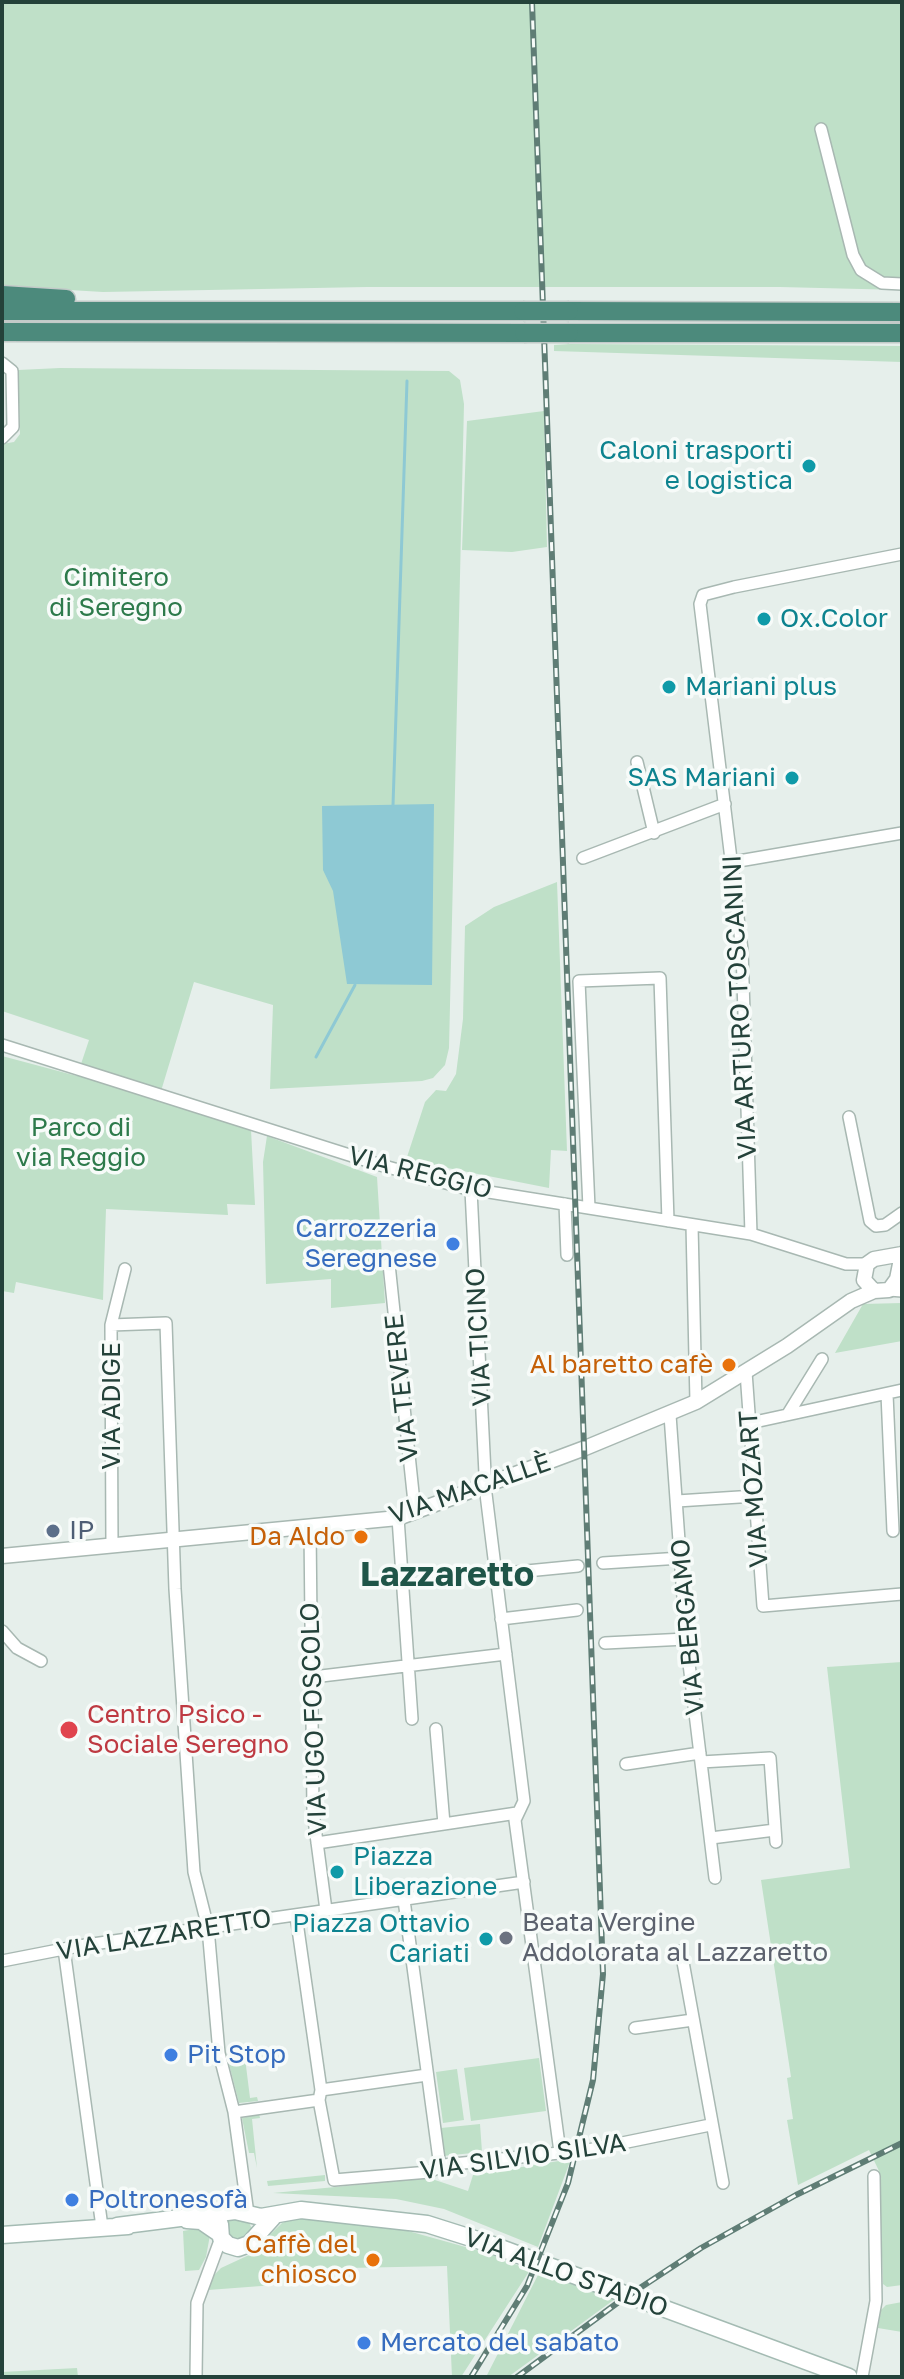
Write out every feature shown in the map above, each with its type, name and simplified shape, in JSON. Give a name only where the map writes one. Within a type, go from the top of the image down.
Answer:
[{"type":"highway","points":[[2,295],[182,300],[227,311]]},
{"type":"highway","points":[[2,311],[902,312]]},
{"type":"highway","points":[[2,332],[902,333]]},
{"type":"main road","name":"VIA ALLO STADIO","points":[[220,2236],[222,2219],[244,2217],[322,2211],[403,2220],[449,2231],[849,2377]]},
{"type":"main road","name":"VIA ALLO STADIO","points":[[238,2248],[249,2244],[244,2217]]},
{"type":"main road","points":[[110,2226],[244,2217]]},
{"type":"main road","points":[[2,2235],[197,2220],[238,2248]]},
{"type":"street","points":[[821,129],[853,255],[861,270],[882,283],[902,284]]},
{"type":"street","points":[[4,437],[13,427],[7,367]]},
{"type":"street","name":"VIA ARTURO TOSCANINI","points":[[751,1234],[742,950],[700,604],[703,595],[902,554]]},
{"type":"street","points":[[637,762],[654,833]]},
{"type":"street","points":[[583,858],[725,804]]},
{"type":"street","points":[[733,862],[902,833]]},
{"type":"street","points":[[589,1208],[579,981],[660,978],[668,1221]]},
{"type":"street","name":"VIA REGGIO","points":[[2,1045],[398,1171],[471,1190],[751,1234],[846,1264],[867,1278]]},
{"type":"street","points":[[849,1117],[870,1221],[876,1226],[885,1225],[902,1213]]},
{"type":"street","name":"VIA TICINO","points":[[471,1190],[486,1485],[524,1801],[517,1813],[524,1882],[560,2152]]},
{"type":"street","points":[[565,1204],[567,1255]]},
{"type":"street","points":[[692,1225],[696,1402]]},
{"type":"street","points":[[867,1278],[885,1259],[902,1254],[898,1282]]},
{"type":"street","points":[[885,1259],[898,1282]]},
{"type":"street","name":"VIA TEVERE","points":[[389,1264],[415,1512]]},
{"type":"street","name":"VIA ADIGE","points":[[112,1546],[111,1325],[125,1269]]},
{"type":"street","points":[[867,1278],[898,1282]]},
{"type":"street","name":"VIA MACALLÈ","points":[[2,1556],[398,1518],[670,1415],[696,1402],[851,1301],[867,1278]]},
{"type":"street","points":[[111,1325],[166,1323],[175,1589],[194,1872],[208,1928],[219,2053],[234,2112],[244,2189],[244,2217]]},
{"type":"street","points":[[788,1414],[822,1359]]},
{"type":"street","name":"VIA MOZART","points":[[746,1372],[763,1606],[902,1594]]},
{"type":"street","points":[[750,1423],[902,1390]]},
{"type":"street","points":[[887,1394],[893,1531]]},
{"type":"street","name":"VIA BERGAMO","points":[[670,1415],[686,1639],[715,1878]]},
{"type":"street","name":"VIA BERGAMO","points":[[677,1501],[755,1496]]},
{"type":"street","points":[[398,1518],[412,1719]]},
{"type":"street","name":"VIA UGO FOSCOLO","points":[[310,1528],[313,1812],[326,1910]]},
{"type":"street","points":[[603,1563],[681,1558]]},
{"type":"street","points":[[496,1574],[578,1566]]},
{"type":"street","points":[[501,1619],[577,1610]]},
{"type":"street","points":[[2,1631],[17,1648],[41,1661]]},
{"type":"street","points":[[605,1643],[686,1639]]},
{"type":"street","points":[[313,1677],[506,1654]]},
{"type":"street","points":[[436,1729],[444,1824]]},
{"type":"street","name":"VIA BERGAMO","points":[[626,1764],[700,1758],[770,1758],[775,1836],[711,1838]]},
{"type":"street","points":[[317,1843],[517,1813]]},
{"type":"street","points":[[326,1910],[524,1882]]},
{"type":"street","points":[[404,1900],[440,2167]]},
{"type":"street","name":"VIA LAZZARETTO","points":[[2,1961],[326,1910]]},
{"type":"street","points":[[296,1915],[320,2095]]},
{"type":"street","points":[[64,1949],[99,2204],[110,2226]]},
{"type":"street","points":[[681,1951],[710,2125],[723,2183]]},
{"type":"street","points":[[635,2028],[693,2020]]},
{"type":"street","points":[[234,2112],[427,2075]]},
{"type":"street","name":"VIA SILVIO SILVA","points":[[320,2095],[334,2180],[429,2172],[440,2167],[588,2150],[710,2125]]},
{"type":"street","points":[[862,2377],[876,2301],[874,2176]]},
{"type":"street","points":[[196,2377],[197,2303],[220,2236]]},
{"type":"street","points":[[209,2268],[216,2259],[238,2248]]},
{"type":"green space","points":[[2,2],[902,2],[902,290],[367,287],[103,292],[2,286]]},
{"type":"green space","points":[[554,345],[902,346],[902,362],[554,351]]},
{"type":"green space","points":[[18,370],[449,371],[460,380],[464,404],[449,1048],[445,1065],[433,1078],[422,1081],[270,1089],[273,1005],[194,982],[158,1101],[251,1130],[255,1205],[227,1204],[228,1215],[106,1209],[103,1300],[16,1282],[14,1293],[2,1291],[2,1056],[77,1076],[89,1040],[2,1011],[2,444],[14,442],[20,434]]},
{"type":"green space","points":[[544,411],[547,547],[512,552],[462,550],[467,421]]},
{"type":"green space","points":[[557,882],[567,1151],[551,1150],[549,1188],[412,1161],[407,1157],[425,1102],[436,1090],[446,1091],[456,1074],[463,1019],[465,926],[494,907]]},
{"type":"green space","points":[[267,1136],[377,1177],[385,1303],[331,1308],[331,1279],[266,1284],[263,1162]]},
{"type":"green space","points":[[902,1303],[902,1341],[835,1353],[863,1304]]},
{"type":"green space","points":[[902,1662],[902,2285],[887,2287],[883,2284],[879,2171],[869,2150],[798,2185],[787,2120],[793,2119],[787,2078],[791,2077],[761,1880],[850,1868],[827,1667]]},
{"type":"green space","points":[[251,2049],[252,2057],[245,2058],[250,2098],[257,2097],[258,2101],[239,2103],[227,2056]]},
{"type":"green space","points":[[539,2058],[546,2111],[471,2121],[464,2068]]},
{"type":"green space","points":[[457,2069],[464,2120],[443,2123],[436,2072]]},
{"type":"green space","points":[[259,2114],[260,2118],[252,2119],[257,2168],[254,2153],[249,2153],[242,2118]]},
{"type":"green space","points":[[480,2124],[482,2152],[443,2156],[441,2128]]},
{"type":"green space","points":[[571,2159],[538,2247],[444,2209],[396,2199],[273,2193],[429,2178],[468,2191],[473,2175]]},
{"type":"green space","points":[[325,2175],[325,2181],[268,2186],[267,2181]]},
{"type":"green space","points":[[229,2217],[247,2218],[252,2229],[245,2241],[230,2241],[225,2222]]},
{"type":"green space","points":[[296,2218],[401,2229],[487,2253],[530,2270],[461,2377],[452,2377],[447,2266],[298,2269],[298,2277],[288,2284],[208,2290],[211,2278],[221,2268],[249,2255],[282,2223]]},
{"type":"green space","points":[[200,2228],[210,2235],[206,2257],[199,2270],[185,2271],[183,2231]]},
{"type":"green space","points":[[539,2273],[615,2299],[508,2377],[486,2377]]},
{"type":"green space","points":[[902,2302],[902,2332],[878,2328],[881,2310],[886,2305]]},
{"type":"green space","points":[[77,2368],[78,2377],[2,2377],[2,2372]]},
{"type":"water","points":[[434,804],[432,985],[347,984],[333,891],[323,870],[322,806]]},
{"type":"waterway","points":[[393,805],[407,381]]},
{"type":"waterway","points":[[316,1057],[355,985]]},
{"type":"railway","points":[[471,2377],[527,2286],[568,2183],[593,2080],[603,1974],[532,2]]},
{"type":"railway","points":[[517,2377],[620,2301],[701,2248],[796,2195],[902,2143]]},
{"type":"place","name":"Caloni trasporti e logistica","points":[[809,466]]},
{"type":"place","name":"Ox.Color","points":[[764,619]]},
{"type":"place","name":"Mariani plus","points":[[669,687]]},
{"type":"place","name":"SAS Mariani","points":[[792,778]]},
{"type":"place","name":"Carrozzeria Seregnese","points":[[453,1244]]},
{"type":"place","name":"Al baretto cafè","points":[[729,1365]]},
{"type":"place","name":"IP","points":[[53,1531]]},
{"type":"place","name":"Da Aldo","points":[[361,1537]]},
{"type":"place","name":"Centro Psico - Sociale Seregno","points":[[69,1730]]},
{"type":"place","name":"Piazza Liberazione","points":[[337,1872]]},
{"type":"place","name":"Beata Vergine Addolorata al Lazzaretto","points":[[506,1938]]},
{"type":"place","name":"Piazza Ottavio Cariati","points":[[486,1939]]},
{"type":"place","name":"Pit Stop","points":[[171,2055]]},
{"type":"place","name":"Poltronesofà","points":[[72,2200]]},
{"type":"place","name":"Caffè del chiosco","points":[[373,2260]]},
{"type":"place","name":"Mercato del sabato","points":[[364,2343]]},
{"type":"district","name":"Lazzaretto","points":[[447,1575]]},
{"type":"park label","name":"Cimitero di Seregno","points":[[116,593]]},
{"type":"park label","name":"Parco di via Reggio","points":[[81,1143]]}]
